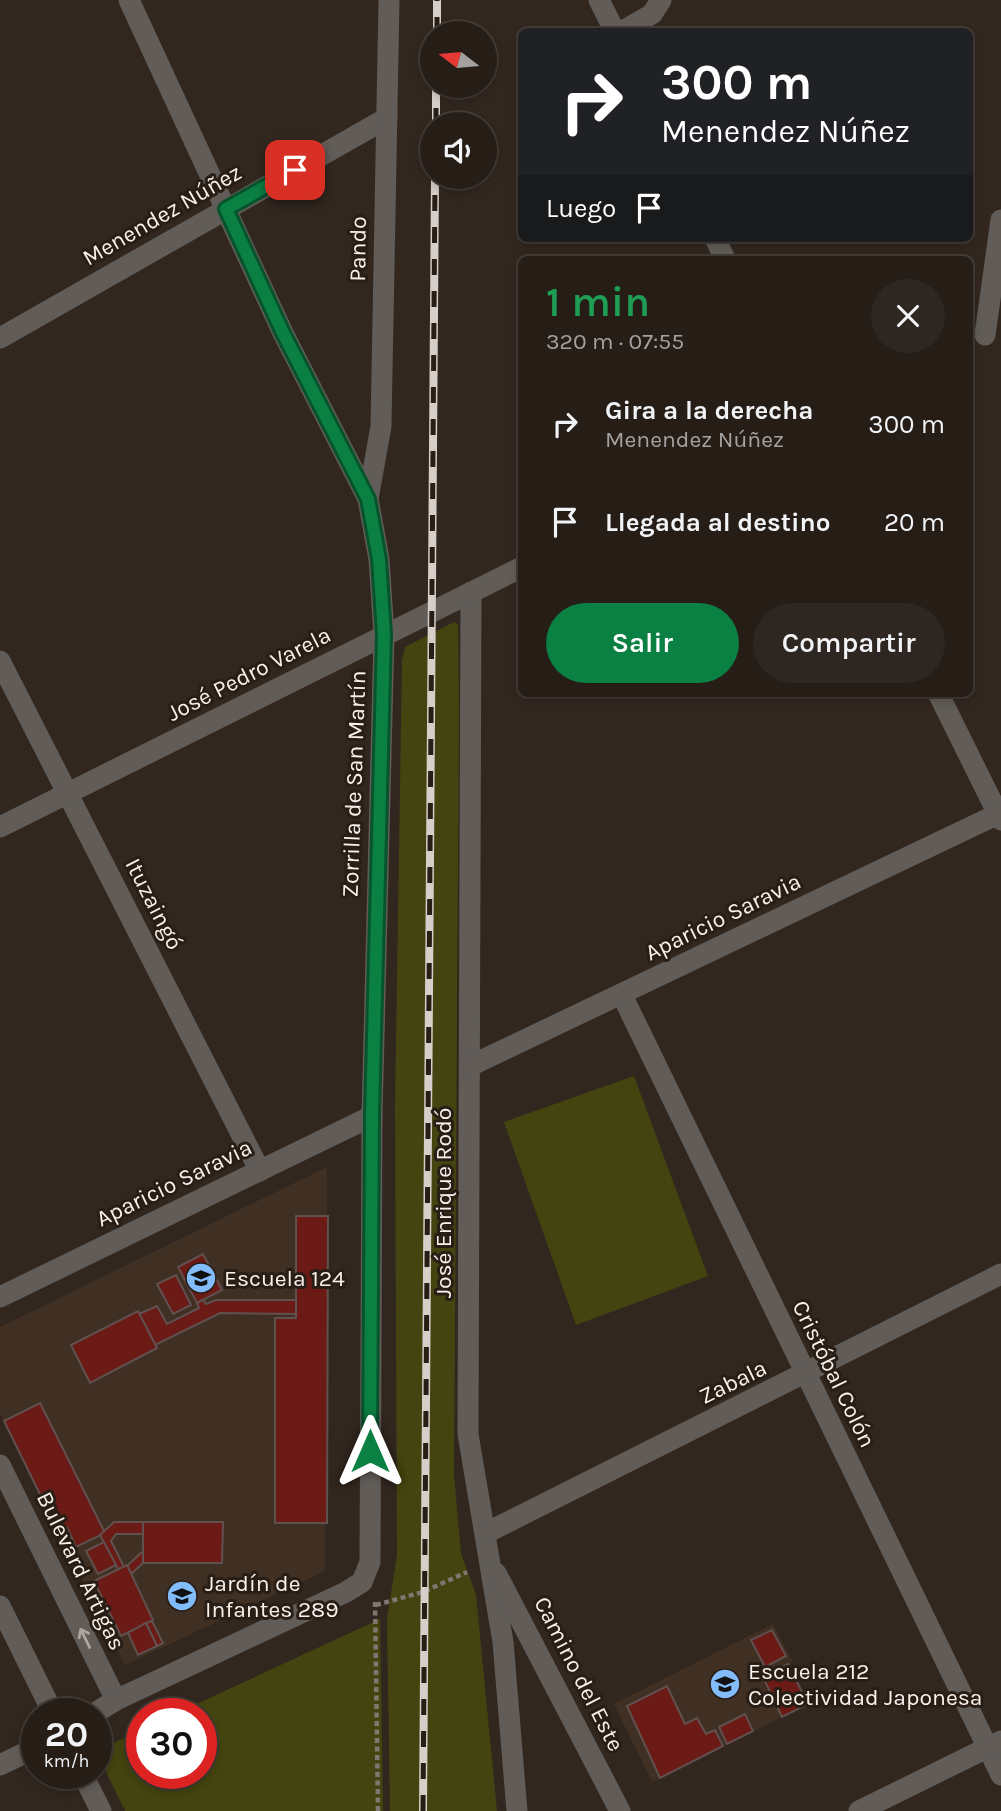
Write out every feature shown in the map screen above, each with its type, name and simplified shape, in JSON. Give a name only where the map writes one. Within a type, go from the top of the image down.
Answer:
[{"type":"street","name":"Zorrilla de San Martín","points":[[129,0],[283,333],[368,499],[379,559],[384,635],[372,1116],[370,1562],[362,1582]]},
{"type":"street","name":"Pando","points":[[368,499],[381,426],[388,0]]},
{"type":"street","points":[[599,0],[613,28]]},
{"type":"street","points":[[628,28],[652,14],[661,0]]},
{"type":"street","name":"Menendez Núñez","points":[[0,338],[387,118]]},
{"type":"street","points":[[985,335],[1001,220]]},
{"type":"street","name":"José Pedro Varela","points":[[0,827],[518,569]]},
{"type":"street","name":"José Enrique Rodó","points":[[471,592],[468,1434],[503,1642],[517,1811]]},
{"type":"street","name":"Ituzaingó","points":[[0,661],[260,1171]]},
{"type":"street","points":[[940,697],[1000,817]]},
{"type":"street","name":"Aparicio Saravia","points":[[470,1066],[1000,817]]},
{"type":"street","name":"Cristóbal Colón","points":[[622,995],[805,1375],[994,1744],[1001,1775]]},
{"type":"street","name":"Aparicio Saravia","points":[[0,1297],[372,1116]]},
{"type":"street","name":"Zabala","points":[[486,1533],[805,1375],[1001,1274]]},
{"type":"street","name":"Bulevard Artigas","points":[[0,1465],[116,1700]]},
{"type":"street","name":"Camino del Este","points":[[490,1562],[620,1811]]},
{"type":"street","points":[[112,1702],[362,1582]]},
{"type":"street","points":[[0,1606],[46,1698]]},
{"type":"street","points":[[859,1811],[994,1744]]},
{"type":"street","points":[[0,1765],[21,1755]]},
{"type":"street","points":[[90,1789],[101,1811]]},
{"type":"path","points":[[376,1605],[423,1592],[490,1562]]},
{"type":"path","points":[[362,1582],[376,1605],[378,1811]]},
{"type":"shaded area","points":[[454,622],[458,624],[459,707],[454,1475],[461,1553],[476,1595],[497,1811],[390,1811],[387,1619],[397,1555],[395,1107],[402,661],[405,647]]},
{"type":"shaded area","points":[[634,1076],[708,1276],[576,1325],[504,1122]]},
{"type":"shaded area","points":[[327,1167],[325,1571],[125,1665],[0,1414],[0,1327]]},
{"type":"shaded area","points":[[380,1619],[383,1811],[125,1811],[112,1784],[112,1744],[126,1737],[126,1789],[217,1789],[217,1698],[209,1698]]},
{"type":"shaded area","name":"Escuela 212 Colectividad Japonesa","points":[[773,1624],[793,1662],[788,1665],[808,1704],[652,1782],[614,1704]]},
{"type":"building","points":[[296,1216],[328,1216],[327,1523],[275,1523],[275,1318],[296,1318]]},
{"type":"building","points":[[203,1254],[222,1290],[197,1303],[178,1267]]},
{"type":"building","points":[[176,1275],[191,1305],[173,1314],[157,1284]]},
{"type":"building","points":[[203,1300],[206,1304],[216,1300],[296,1300],[296,1314],[220,1313],[155,1345],[139,1314],[157,1306],[167,1324],[199,1308],[197,1303]]},
{"type":"building","points":[[138,1311],[157,1348],[90,1383],[71,1345]]},
{"type":"building","points":[[40,1403],[105,1533],[76,1547],[67,1527],[58,1531],[4,1421]]},
{"type":"building","points":[[114,1522],[143,1522],[143,1534],[116,1534],[111,1541],[124,1567],[118,1569],[100,1535]]},
{"type":"building","points":[[143,1522],[223,1522],[222,1563],[143,1563]]},
{"type":"building","points":[[104,1542],[116,1565],[98,1574],[86,1551]]},
{"type":"building","points":[[143,1551],[143,1563],[131,1574],[127,1566]]},
{"type":"building","points":[[127,1565],[153,1620],[121,1636],[94,1581]]},
{"type":"building","points":[[152,1621],[163,1643],[157,1646],[146,1623]]},
{"type":"building","points":[[146,1623],[157,1646],[138,1655],[128,1633]]},
{"type":"building","points":[[772,1630],[786,1656],[765,1667],[751,1640]]},
{"type":"building","points":[[788,1664],[808,1704],[782,1717],[763,1677]]},
{"type":"building","points":[[667,1686],[685,1724],[697,1718],[706,1734],[715,1730],[723,1746],[660,1778],[627,1706]]},
{"type":"building","points":[[745,1714],[753,1731],[727,1744],[719,1727]]},
{"type":"railway","points":[[437,0],[437,21]]},
{"type":"railway","points":[[436,98],[436,112]]},
{"type":"railway","points":[[423,1811],[435,189]]},
{"type":"place","name":"Escuela 124","points":[[201,1278]]},
{"type":"place","name":"Jardín de Infantes 289","points":[[182,1596]]},
{"type":"place","name":"Escuela 212 Colectividad Japonesa","points":[[725,1684]]},
{"type":"route","points":[[295,170],[226,209],[283,333],[368,499],[379,559],[384,635],[372,1116],[370,1451]]}]
